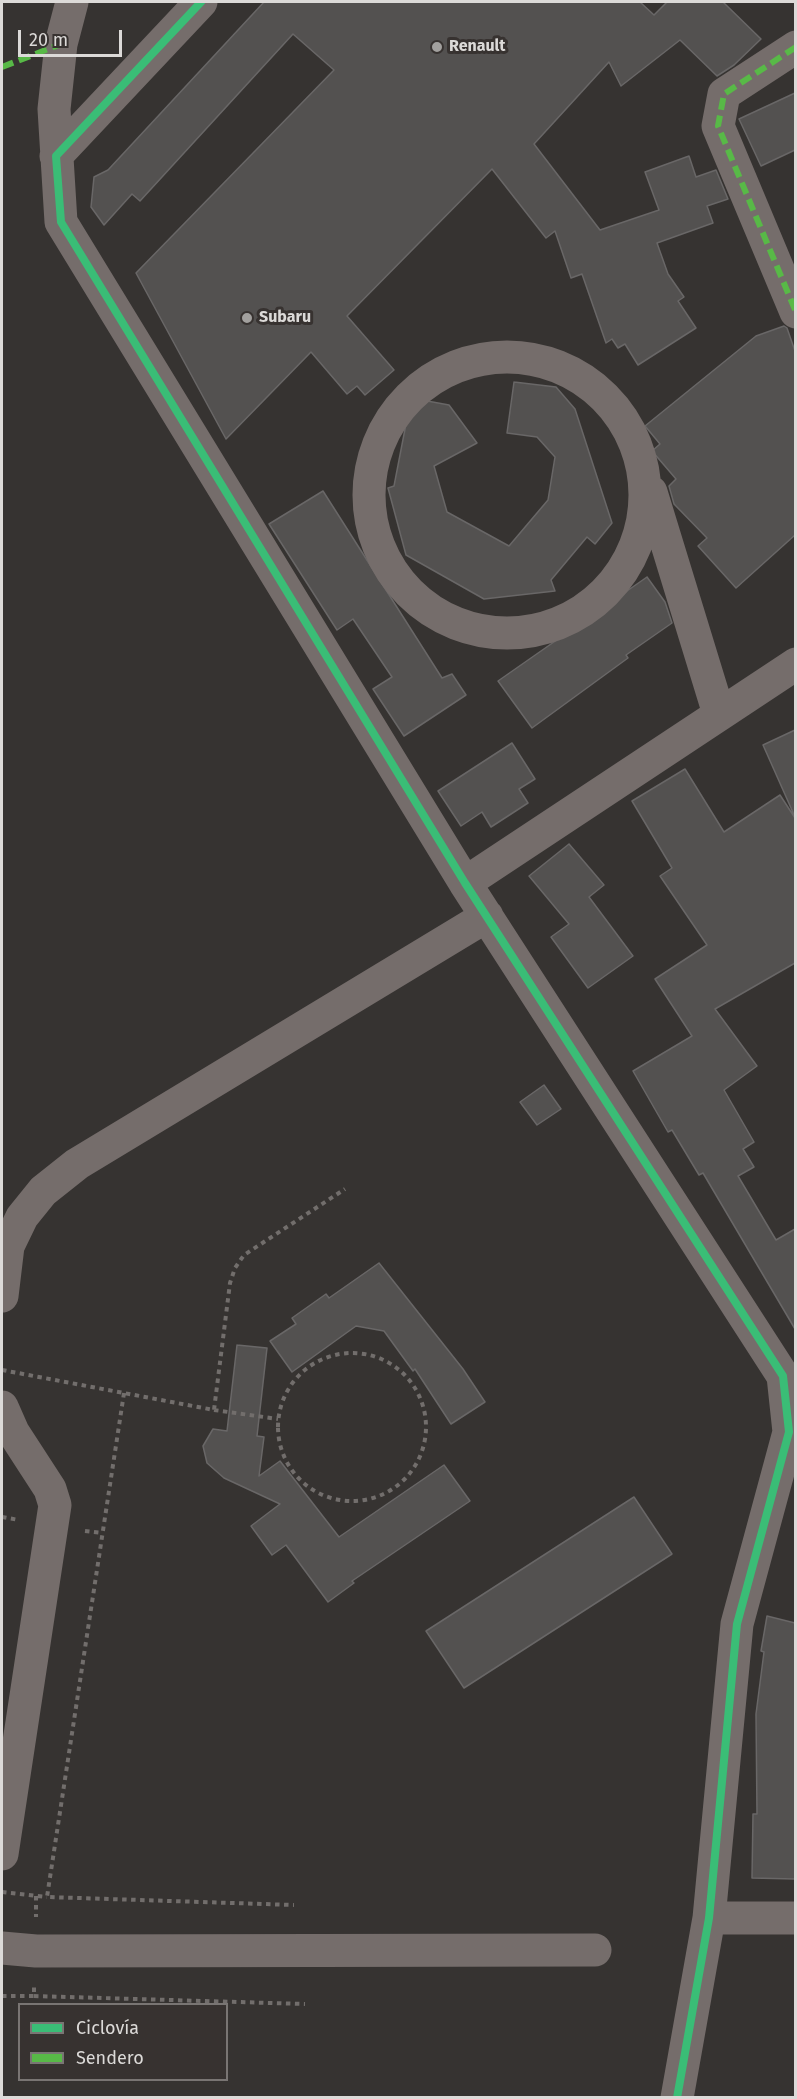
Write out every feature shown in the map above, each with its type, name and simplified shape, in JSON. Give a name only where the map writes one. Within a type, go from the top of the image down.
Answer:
[{"type":"street","points":[[72,2],[61,44],[54,109],[61,222],[465,883],[783,1376],[789,1432],[737,1624],[710,1918],[677,2097]]},
{"type":"street","points":[[56,156],[201,2]]},
{"type":"street","points":[[795,47],[724,94],[718,126],[795,312]]},
{"type":"street","points":[[645,475],[644,523],[626,568],[594,604],[551,627],[504,634],[456,624],[415,600],[385,562],[369,517],[369,473],[383,432],[409,397],[444,372],[486,358],[530,359],[571,373],[607,399],[632,434],[645,475],[719,714]]},
{"type":"street","points":[[465,883],[795,664]]},
{"type":"street","points":[[2,1296],[8,1246],[22,1217],[43,1191],[77,1164],[487,916]]},
{"type":"street","points":[[2,1407],[12,1432],[50,1489],[55,1505],[2,1854]]},
{"type":"street","points":[[710,1918],[795,1918]]},
{"type":"street","points":[[2,1948],[36,1951],[595,1950]]},
{"type":"path","points":[[214,1410],[230,1283],[235,1268],[244,1255],[345,1189]]},
{"type":"path","points":[[341,1353],[360,1353],[379,1358],[396,1367],[410,1381],[421,1397],[424,1407],[426,1436],[422,1455],[413,1471],[399,1486],[382,1496],[363,1501],[344,1501],[325,1497],[308,1487],[293,1474],[283,1458],[278,1439],[278,1419],[282,1400],[292,1383],[305,1369],[322,1359],[341,1353]]},
{"type":"path","points":[[2,1370],[214,1410],[278,1419]]},
{"type":"path","points":[[47,1897],[124,1393]]},
{"type":"path","points":[[2,1892],[47,1897],[294,1905]]},
{"type":"path","points":[[34,1996],[306,2004]]},
{"type":"building","points":[[264,2],[640,2],[654,15],[667,2],[723,2],[761,39],[734,65],[717,76],[680,40],[621,86],[609,62],[534,144],[600,230],[659,210],[645,172],[689,156],[696,177],[716,170],[728,199],[707,206],[713,223],[657,243],[668,274],[684,297],[678,301],[696,328],[638,365],[625,344],[618,348],[612,339],[606,343],[582,274],[571,278],[555,231],[546,238],[492,169],[347,316],[394,370],[365,395],[357,386],[347,394],[311,352],[226,439],[136,273],[334,70],[293,34],[140,201],[132,194],[104,225],[91,207],[94,177],[108,170]]},
{"type":"building","points":[[795,93],[795,150],[761,166],[739,119]]},
{"type":"building","points":[[784,326],[787,328],[795,351],[795,535],[736,588],[698,546],[707,538],[674,504],[669,486],[676,479],[652,451],[660,444],[645,426],[756,336]]},
{"type":"building","points":[[514,382],[556,387],[575,409],[612,523],[595,544],[587,537],[551,580],[555,591],[484,599],[406,555],[388,488],[394,486],[411,398],[449,405],[477,443],[434,466],[447,512],[509,546],[548,500],[555,457],[537,437],[507,433]]},
{"type":"building","points":[[323,491],[442,678],[452,674],[466,695],[404,736],[373,689],[392,677],[353,619],[337,630],[269,524]]},
{"type":"building","points":[[647,577],[665,602],[672,623],[626,655],[628,658],[532,728],[498,681]]},
{"type":"building","points":[[795,730],[795,817],[763,745]]},
{"type":"building","points":[[512,743],[535,779],[519,789],[528,803],[491,827],[482,812],[461,826],[438,791]]},
{"type":"building","points":[[685,769],[724,832],[780,795],[795,818],[795,963],[715,1009],[757,1066],[724,1090],[754,1142],[743,1149],[754,1167],[738,1176],[776,1240],[795,1229],[795,1329],[703,1173],[699,1175],[672,1130],[668,1132],[633,1071],[692,1036],[655,979],[707,945],[660,876],[672,868],[632,801]]},
{"type":"building","points":[[569,844],[604,885],[589,897],[633,956],[588,988],[551,937],[569,924],[529,876]]},
{"type":"building","points":[[544,1085],[561,1109],[537,1125],[520,1102]]},
{"type":"building","points":[[379,1263],[463,1369],[485,1402],[451,1424],[415,1369],[413,1371],[384,1331],[356,1326],[292,1372],[270,1341],[296,1324],[292,1318],[326,1294],[329,1298]]},
{"type":"building","points":[[237,1345],[267,1348],[257,1436],[264,1437],[259,1476],[280,1461],[339,1537],[444,1465],[470,1501],[352,1581],[354,1583],[328,1602],[286,1545],[272,1555],[251,1526],[280,1504],[224,1478],[207,1463],[203,1446],[213,1429],[227,1431]]},
{"type":"building","points":[[634,1497],[672,1554],[464,1688],[426,1631]]},
{"type":"building","points":[[767,1616],[795,1623],[795,1879],[752,1878],[753,1814],[757,1814],[756,1714],[764,1652],[761,1651]]},
{"type":"marked path","points":[[2,67],[61,44]]},
{"type":"marked path","points":[[796,47],[724,94],[718,126],[796,312]]},
{"type":"cycle path","points":[[201,2],[56,156],[61,222],[465,883],[783,1376],[789,1432],[737,1624],[709,1918],[677,2098]]},
{"type":"place","name":"Renault","points":[[437,47]]},
{"type":"place","name":"Subaru","points":[[247,318]]}]
